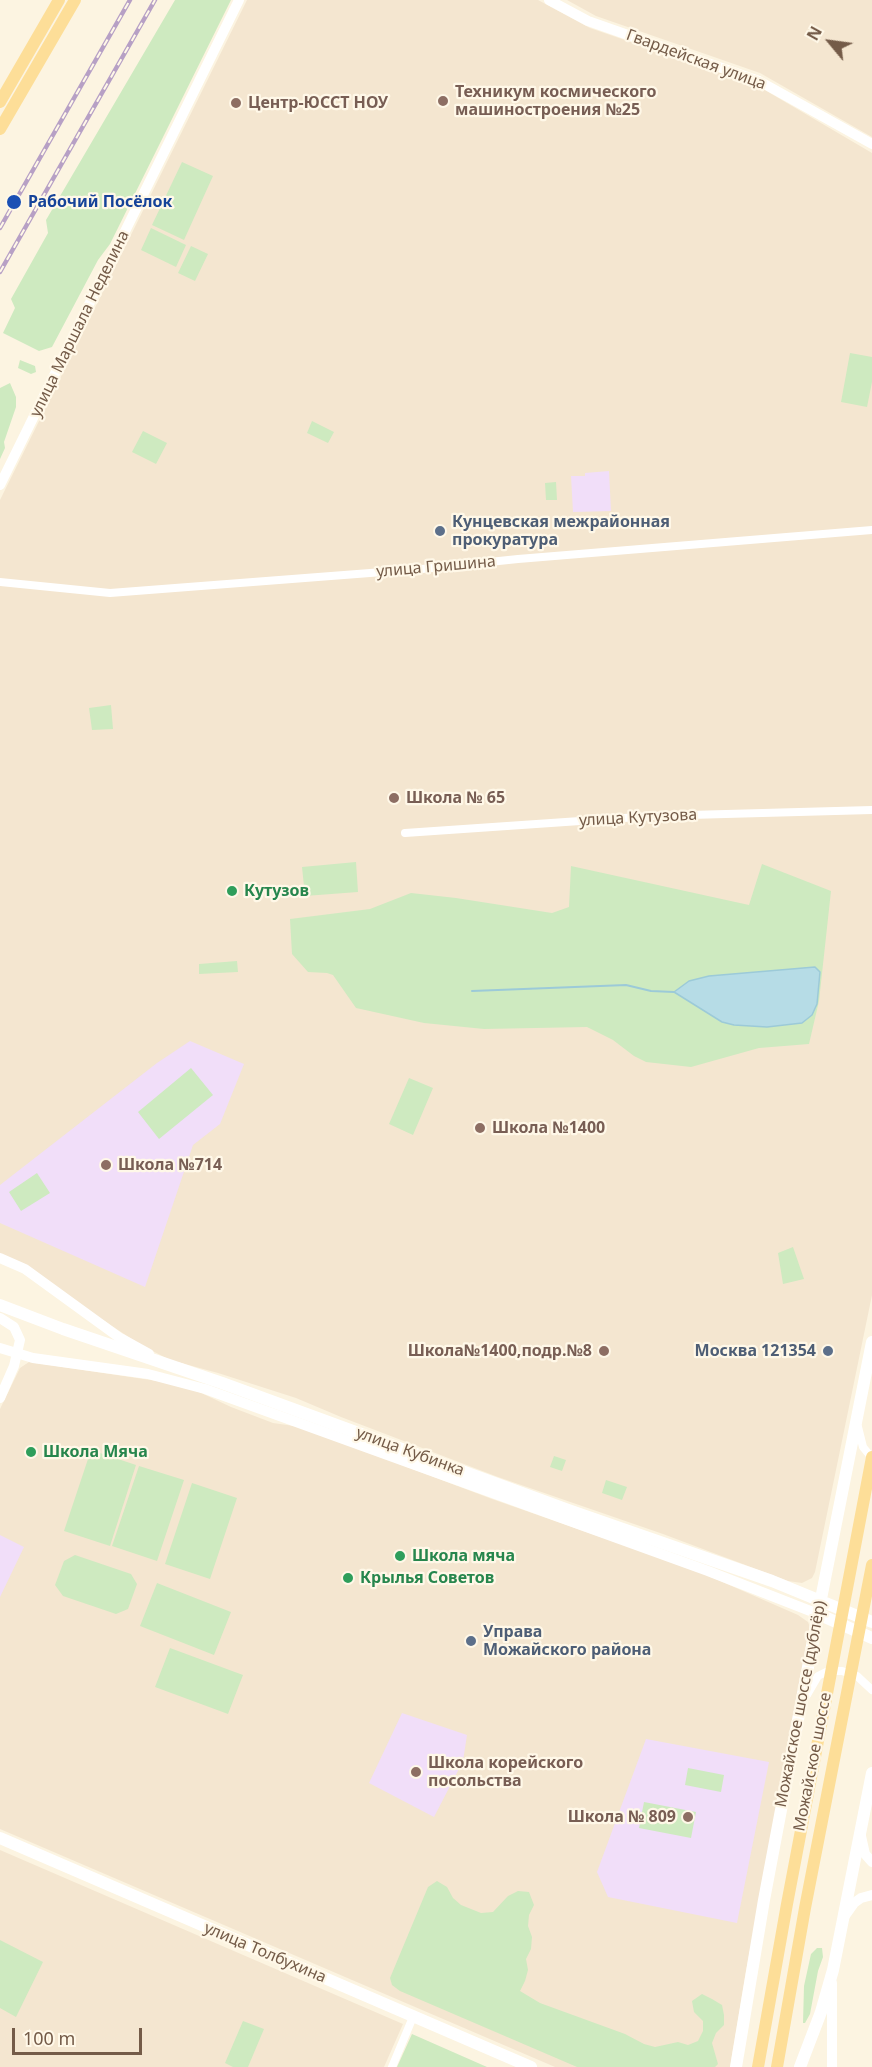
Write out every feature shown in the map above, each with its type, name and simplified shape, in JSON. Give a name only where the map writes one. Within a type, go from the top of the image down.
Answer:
[{"type":"main road","points":[[0,102],[59,0]]},
{"type":"main road","points":[[0,129],[75,0]]},
{"type":"main road","name":"улица Кубинка","points":[[0,1305],[821,1600],[872,1622]]},
{"type":"main road","name":"Можайское шоссе (дублёр)","points":[[736,2067],[766,1889],[872,1342]]},
{"type":"main road","name":"Можайское шоссе","points":[[758,2067],[872,1457]]},
{"type":"main road","name":"Можайское шоссе","points":[[777,2067],[805,1908],[872,1565]]},
{"type":"main road","points":[[818,1614],[872,1638]]},
{"type":"main road","points":[[800,2067],[821,2012],[833,1970],[872,1773]]},
{"type":"main road","name":"улица Толбухина","points":[[0,1838],[531,2067]]},
{"type":"street","name":"улица Маршала Неделина","points":[[0,485],[239,0]]},
{"type":"street","name":"Гвардейская улица","points":[[549,0],[588,21],[759,81],[872,144]]},
{"type":"street","points":[[0,91],[34,43]]},
{"type":"street","name":"улица Гришина","points":[[0,582],[110,593],[872,530]]},
{"type":"street","name":"улица Кутузова","points":[[405,833],[653,816],[872,810]]},
{"type":"street","points":[[0,1258],[25,1269],[120,1338],[185,1371]]},
{"type":"street","points":[[0,1318],[10,1323],[20,1340],[18,1354],[0,1398]]},
{"type":"street","points":[[0,1348],[18,1354],[148,1374],[205,1389],[697,1567],[818,1614]]},
{"type":"street","points":[[857,1418],[858,1435],[863,1447],[872,1457]]},
{"type":"street","points":[[802,1706],[811,1685],[828,1671],[842,1671],[856,1676],[872,1690]]},
{"type":"street","points":[[861,1831],[865,1854],[872,1862]]},
{"type":"street","points":[[844,1917],[854,1903],[872,1895]]},
{"type":"street","points":[[832,2067],[833,1970]]},
{"type":"street","points":[[392,2067],[413,2017]]},
{"type":"shaded area","points":[[247,0],[538,0],[590,28],[758,86],[872,153],[872,1295],[815,1572],[812,1578],[802,1583],[788,1581],[663,1534],[498,1477],[296,1398],[170,1360],[141,1345],[0,1253],[0,500]]},
{"type":"shaded area","points":[[567,0],[872,0],[872,137],[760,73],[596,16]]},
{"type":"shaded area","points":[[609,471],[611,511],[573,512],[571,476],[585,476],[585,473]]},
{"type":"shaded area","name":"Школа №714","points":[[190,1041],[244,1064],[220,1124],[193,1145],[145,1287],[0,1223],[0,1185],[157,1063]]},
{"type":"shaded area","points":[[29,1362],[164,1382],[195,1390],[273,1423],[301,1427],[492,1499],[695,1570],[798,1615],[808,1622],[809,1642],[746,1971],[730,2067],[555,2067],[0,1829],[0,1409],[20,1368]]},
{"type":"shaded area","points":[[0,1535],[24,1547],[0,1597]]},
{"type":"shaded area","name":"Школа корейского посольства","points":[[402,1713],[467,1735],[463,1761],[434,1817],[369,1783]]},
{"type":"shaded area","name":"Школа № 809","points":[[646,1739],[769,1762],[737,1923],[608,1897],[597,1872]]},
{"type":"shaded area","points":[[0,1850],[403,2024],[384,2067],[0,2067]]},
{"type":"green space","points":[[175,0],[231,0],[110,244],[98,260],[52,347],[39,351],[3,333],[15,308],[11,299],[48,233],[46,220]]},
{"type":"green space","points":[[182,162],[213,176],[184,240],[152,225]]},
{"type":"green space","points":[[151,228],[186,245],[176,267],[141,250]]},
{"type":"green space","points":[[191,246],[208,254],[195,281],[178,273]]},
{"type":"green space","points":[[850,353],[872,357],[872,382],[867,407],[841,402]]},
{"type":"green space","points":[[20,360],[35,366],[36,372],[31,374],[18,368]]},
{"type":"green space","points":[[10,383],[16,397],[16,407],[0,459],[0,388]]},
{"type":"green space","points":[[312,421],[334,432],[328,443],[307,433]]},
{"type":"green space","points":[[143,431],[167,443],[156,464],[132,452]]},
{"type":"green space","points":[[556,482],[557,500],[546,500],[545,483]]},
{"type":"green space","points":[[111,705],[113,729],[92,730],[89,708]]},
{"type":"green space","points":[[356,862],[358,892],[305,896],[302,867]]},
{"type":"green space","points":[[762,864],[831,891],[819,1001],[809,1044],[759,1048],[691,1067],[646,1062],[613,1040],[587,1027],[484,1029],[424,1023],[356,1008],[333,975],[308,972],[292,954],[290,919],[370,909],[411,893],[552,913],[569,907],[571,866],[749,905]]},
{"type":"green space","points":[[237,961],[238,972],[199,974],[199,964]]},
{"type":"green space","points":[[191,1068],[213,1095],[159,1139],[138,1112]]},
{"type":"green space","points":[[409,1078],[433,1088],[413,1135],[389,1124]]},
{"type":"green space","points":[[37,1173],[50,1193],[21,1211],[9,1192]]},
{"type":"green space","points":[[793,1247],[804,1279],[783,1284],[778,1253]]},
{"type":"green space","points":[[91,1450],[136,1465],[110,1546],[64,1531]]},
{"type":"green space","points":[[554,1456],[566,1460],[562,1471],[550,1467]]},
{"type":"green space","points":[[139,1466],[184,1480],[157,1561],[112,1546]]},
{"type":"green space","points":[[606,1480],[627,1487],[622,1500],[602,1493]]},
{"type":"green space","points":[[192,1483],[237,1498],[210,1579],[165,1564]]},
{"type":"green space","points":[[75,1555],[131,1574],[137,1584],[128,1609],[116,1614],[63,1596],[55,1585],[64,1561]]},
{"type":"green space","points":[[157,1583],[231,1612],[214,1655],[140,1626]]},
{"type":"green space","points":[[170,1648],[243,1675],[228,1714],[155,1687]]},
{"type":"green space","points":[[688,1768],[724,1775],[721,1792],[685,1785]]},
{"type":"green space","points":[[644,1802],[696,1812],[691,1838],[639,1828]]},
{"type":"green space","points":[[437,1881],[447,1887],[453,1898],[461,1905],[481,1913],[493,1912],[508,1896],[518,1891],[529,1892],[534,1905],[529,1915],[528,1926],[532,1937],[531,1949],[526,1959],[528,1970],[520,1991],[540,2003],[655,2047],[678,2042],[688,2045],[698,2041],[703,2031],[703,2021],[694,2012],[692,2001],[702,1994],[722,2005],[724,2025],[716,2033],[712,2043],[718,2064],[715,2067],[577,2067],[400,1991],[392,1985],[390,1978],[428,1887]]},
{"type":"green space","points":[[0,1940],[43,1962],[16,2017],[0,2008]]},
{"type":"green space","points":[[817,1948],[822,1948],[823,1957],[810,2014],[803,2023],[804,1986],[811,1954]]},
{"type":"green space","points":[[243,2021],[264,2029],[248,2067],[233,2067],[225,2063]]},
{"type":"green space","points":[[412,2034],[487,2067],[397,2067]]},
{"type":"water","points":[[815,967],[820,972],[817,1004],[812,1015],[802,1023],[767,1027],[734,1025],[722,1022],[674,992],[689,981],[709,976]]},
{"type":"waterway","points":[[472,991],[626,985],[651,991],[674,992]]},
{"type":"railway","points":[[0,228],[130,0]]},
{"type":"railway","points":[[0,272],[155,0]]},
{"type":"place","name":"Техникум космического машиностроения №25","points":[[443,101]]},
{"type":"place","name":"Центр-ЮССТ НОУ","points":[[236,103]]},
{"type":"place","name":"Рабочий Посёлок","points":[[14,202]]},
{"type":"place","name":"Кунцевская межрайонная прокуратура","points":[[440,531]]},
{"type":"place","name":"Школа № 65","points":[[394,798]]},
{"type":"place","name":"Кутузов","points":[[232,891]]},
{"type":"place","name":"Школа №1400","points":[[480,1128]]},
{"type":"place","name":"Школа №714","points":[[106,1165]]},
{"type":"place","name":"Школа№1400,подр.№8","points":[[604,1351]]},
{"type":"place","name":"Москва 121354","points":[[828,1351]]},
{"type":"place","name":"Школа Мяча","points":[[31,1452]]},
{"type":"place","name":"Школа мяча","points":[[400,1556]]},
{"type":"place","name":"Крылья Советов","points":[[348,1578]]},
{"type":"place","name":"Управа Можайского района","points":[[471,1641]]},
{"type":"place","name":"Школа корейского посольства","points":[[416,1772]]},
{"type":"place","name":"Школа № 809","points":[[688,1817]]}]
